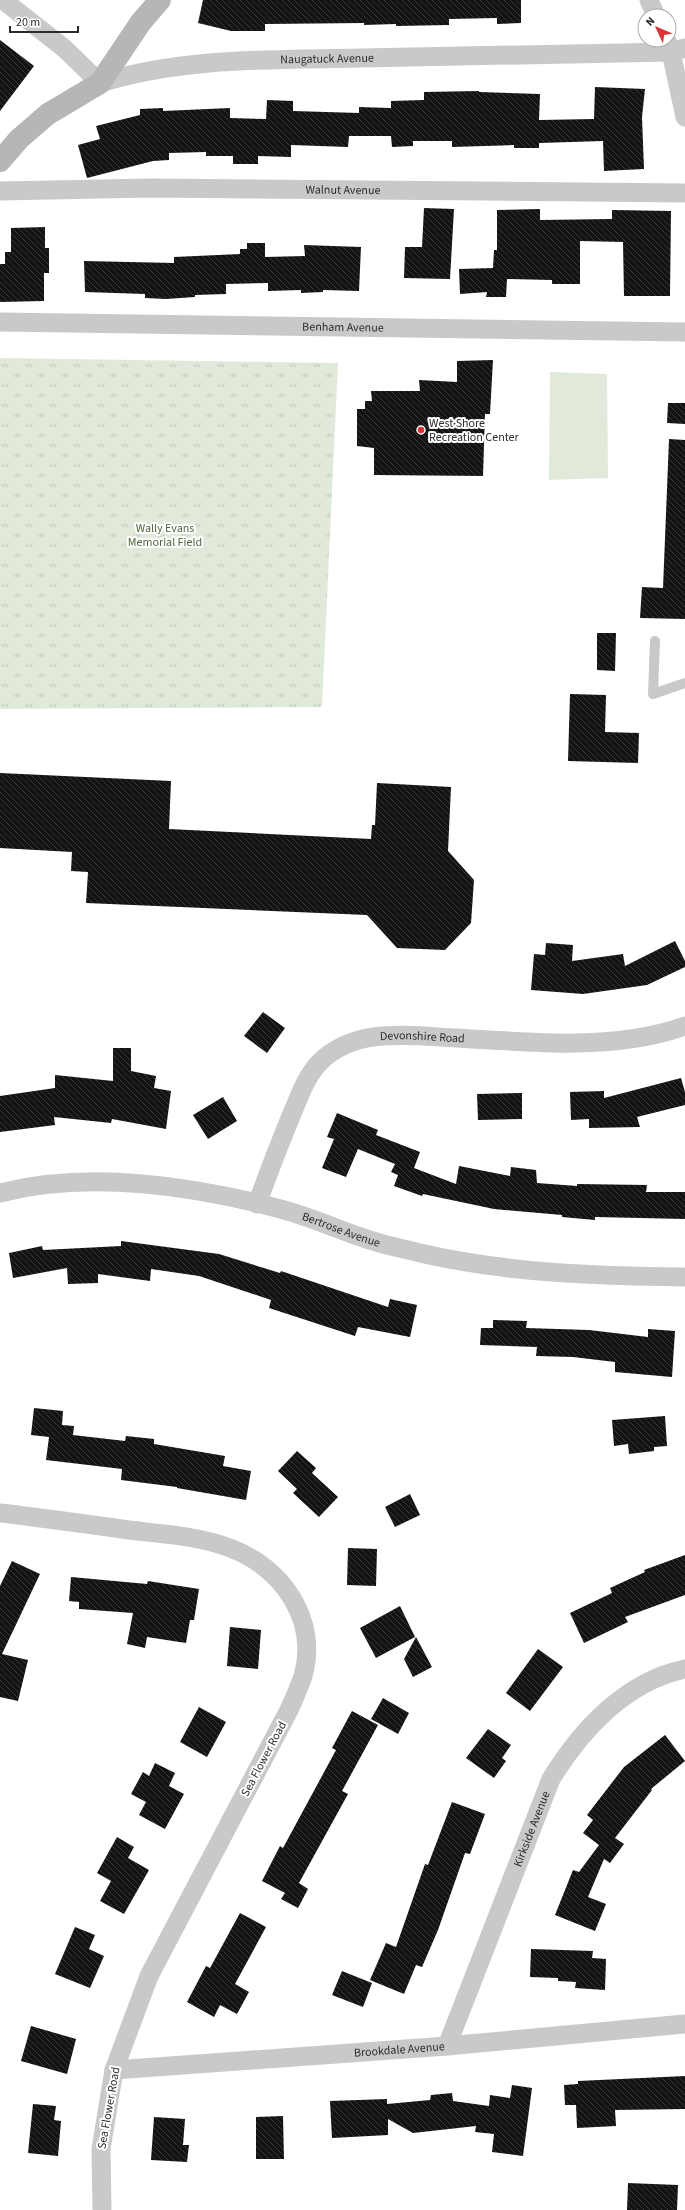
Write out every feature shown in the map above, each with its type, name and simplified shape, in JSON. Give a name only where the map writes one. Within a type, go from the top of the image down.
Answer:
[{"type":"street","points":[[3,0],[65,48],[100,83],[141,22],[160,0]]},
{"type":"street","name":"Naugatuck Avenue","points":[[0,161],[19,139],[48,114],[100,83],[134,72],[171,66],[249,61],[644,48]]},
{"type":"street","points":[[674,48],[685,117]]},
{"type":"street","name":"Walnut Avenue","points":[[0,191],[151,188],[685,193]]},
{"type":"street","name":"Benham Avenue","points":[[0,322],[685,332]]},
{"type":"street","name":"Devonshire Road","points":[[257,1204],[303,1088],[319,1063],[343,1046],[358,1040],[393,1034],[555,1043],[596,1042],[638,1038],[685,1026]]},
{"type":"street","name":"Bertrose Avenue","points":[[0,1193],[57,1183],[106,1182],[220,1195],[285,1210],[373,1241],[467,1262],[570,1273],[685,1277]]},
{"type":"street","name":"Sea Flower Road","points":[[0,1513],[161,1534],[230,1547],[258,1561],[284,1584],[298,1608],[305,1630],[306,1654],[303,1676],[289,1710],[149,1976],[114,2070],[101,2149],[102,2210]]},
{"type":"street","name":"Kirkside Avenue","points":[[447,2046],[551,1779],[568,1751],[613,1705],[645,1684],[673,1671],[685,1669]]},
{"type":"street","name":"Brookdale Avenue","points":[[114,2070],[447,2046],[685,2024]]},
{"type":"lane","points":[[655,641],[653,694],[685,683]]},
{"type":"green space","name":"Wally Evans Memorial Field","points":[[0,358],[338,363],[322,707],[0,709]]},
{"type":"green space","points":[[550,372],[607,374],[608,478],[549,480]]},
{"type":"building","points":[[203,0],[521,0],[521,23],[497,24],[497,18],[449,19],[449,25],[396,26],[396,24],[364,25],[364,23],[265,24],[265,31],[231,31],[198,23]]},
{"type":"building","points":[[0,40],[34,66],[0,111]]},
{"type":"building","points":[[595,87],[645,89],[642,117],[644,169],[604,171],[603,141],[539,143],[539,148],[514,148],[514,145],[452,147],[452,141],[413,141],[413,146],[392,147],[391,136],[349,136],[348,147],[291,145],[291,157],[258,156],[258,164],[233,164],[233,156],[206,156],[206,152],[169,153],[169,160],[153,161],[87,178],[78,145],[100,139],[96,126],[140,115],[140,109],[163,108],[163,111],[230,108],[230,118],[266,119],[267,100],[293,101],[293,111],[359,113],[359,107],[391,108],[391,101],[424,100],[424,92],[479,91],[540,94],[539,120],[594,119]]},
{"type":"building","points":[[424,208],[454,209],[450,279],[404,278],[405,247],[422,247]]},
{"type":"building","points":[[540,209],[540,220],[612,219],[612,210],[671,211],[670,296],[624,296],[623,242],[580,241],[580,284],[552,284],[552,280],[507,279],[506,297],[486,297],[487,292],[460,294],[459,269],[493,268],[494,250],[497,250],[497,210]]},
{"type":"building","points":[[45,227],[45,248],[49,248],[49,273],[44,273],[44,301],[0,302],[0,264],[5,264],[5,252],[11,252],[11,228]]},
{"type":"building","points":[[247,243],[265,243],[265,257],[305,256],[304,245],[361,247],[359,291],[323,290],[323,292],[301,293],[301,290],[268,291],[268,283],[226,284],[226,294],[195,295],[195,297],[166,299],[145,298],[145,294],[85,292],[84,261],[174,263],[174,257],[240,254],[240,249],[247,249]]},
{"type":"building","name":"West Shore Recreation Center","points":[[493,360],[490,414],[485,414],[483,476],[374,475],[374,448],[357,446],[357,409],[365,409],[365,401],[372,401],[371,391],[420,391],[419,380],[457,382],[457,361]]},
{"type":"building","points":[[668,403],[685,403],[685,424],[667,423]]},
{"type":"building","points":[[669,439],[685,440],[685,619],[640,618],[642,587],[663,588]]},
{"type":"building","points":[[597,633],[616,633],[615,671],[597,670]]},
{"type":"building","points":[[570,694],[606,695],[605,732],[639,733],[638,763],[568,761]]},
{"type":"building","points":[[0,773],[171,781],[169,829],[371,839],[372,825],[375,825],[377,783],[451,787],[448,851],[474,880],[471,923],[445,950],[397,948],[367,915],[86,903],[88,872],[71,871],[72,852],[0,848]]},
{"type":"building","points":[[675,941],[685,961],[685,967],[647,985],[583,994],[531,990],[534,954],[545,955],[546,943],[573,945],[572,961],[623,954],[625,966]]},
{"type":"building","points":[[263,1012],[285,1028],[267,1053],[244,1036]]},
{"type":"building","points":[[113,1048],[131,1048],[131,1071],[156,1076],[154,1088],[171,1091],[166,1129],[112,1119],[111,1123],[54,1117],[55,1125],[0,1132],[0,1096],[55,1088],[55,1075],[113,1081]]},
{"type":"building","points":[[681,1078],[685,1092],[685,1105],[637,1117],[640,1127],[589,1128],[589,1119],[571,1120],[570,1092],[604,1091],[604,1098]]},
{"type":"building","points":[[522,1093],[522,1119],[478,1120],[477,1094]]},
{"type":"building","points":[[223,1097],[237,1121],[208,1139],[193,1115]]},
{"type":"building","points":[[337,1113],[378,1130],[376,1135],[420,1152],[414,1168],[456,1184],[459,1166],[510,1176],[511,1167],[536,1170],[537,1183],[577,1186],[577,1184],[647,1185],[646,1192],[685,1192],[685,1219],[595,1217],[595,1220],[562,1217],[562,1215],[494,1209],[423,1194],[422,1196],[394,1186],[398,1175],[391,1172],[395,1164],[358,1149],[346,1177],[322,1168],[334,1139],[327,1137]]},
{"type":"building","points":[[121,1241],[219,1254],[280,1273],[281,1271],[388,1307],[390,1299],[417,1305],[410,1337],[358,1327],[355,1336],[269,1308],[271,1300],[199,1276],[151,1269],[150,1281],[98,1274],[98,1283],[68,1284],[67,1268],[13,1278],[9,1253],[42,1246],[43,1250],[121,1246]]},
{"type":"building","points":[[493,1320],[527,1321],[526,1328],[589,1330],[648,1337],[648,1329],[675,1331],[672,1377],[615,1372],[615,1362],[573,1357],[536,1356],[537,1347],[480,1345],[481,1328],[493,1328]]},
{"type":"building","points":[[34,1408],[63,1411],[62,1425],[74,1426],[73,1435],[125,1441],[126,1436],[154,1439],[154,1444],[225,1456],[223,1466],[251,1471],[246,1500],[177,1487],[121,1480],[122,1469],[46,1460],[49,1437],[31,1435]]},
{"type":"building","points":[[665,1416],[667,1446],[654,1447],[654,1451],[629,1454],[628,1444],[614,1446],[612,1420]]},
{"type":"building","points":[[297,1451],[316,1468],[312,1473],[338,1497],[319,1517],[293,1493],[297,1489],[278,1471]]},
{"type":"building","points":[[410,1494],[420,1515],[395,1527],[385,1507]]},
{"type":"building","points":[[348,1548],[377,1549],[376,1586],[347,1585]]},
{"type":"building","points":[[685,1555],[685,1595],[625,1617],[628,1622],[584,1643],[570,1613],[612,1593],[610,1588],[645,1572],[644,1570]]},
{"type":"building","points":[[12,1561],[40,1574],[2,1654],[28,1660],[18,1701],[0,1697],[0,1586]]},
{"type":"building","points":[[71,1577],[147,1584],[148,1581],[199,1589],[194,1620],[190,1620],[186,1643],[147,1637],[145,1648],[127,1644],[133,1613],[79,1609],[79,1602],[69,1601]]},
{"type":"building","points":[[400,1606],[415,1637],[376,1658],[360,1628]]},
{"type":"building","points":[[230,1627],[261,1630],[258,1669],[227,1666]]},
{"type":"building","points":[[416,1637],[432,1667],[413,1677],[404,1659]]},
{"type":"building","points":[[538,1649],[563,1667],[530,1711],[506,1693]]},
{"type":"building","points":[[383,1698],[409,1713],[398,1734],[371,1719]]},
{"type":"building","points":[[199,1707],[226,1722],[207,1757],[180,1742]]},
{"type":"building","points":[[352,1711],[378,1725],[342,1791],[348,1794],[299,1883],[308,1889],[298,1908],[281,1899],[285,1893],[262,1881],[280,1846],[283,1848],[336,1750],[332,1748]]},
{"type":"building","points":[[488,1729],[511,1745],[502,1758],[506,1761],[494,1778],[466,1758]]},
{"type":"building","points":[[665,1735],[685,1761],[651,1789],[652,1790],[615,1838],[624,1844],[610,1863],[604,1859],[588,1897],[606,1904],[595,1931],[555,1915],[573,1870],[579,1872],[599,1845],[583,1833],[593,1820],[587,1815],[624,1767]]},
{"type":"building","points":[[155,1763],[175,1773],[169,1786],[184,1794],[165,1829],[139,1815],[146,1802],[131,1794],[143,1772],[149,1776]]},
{"type":"building","points":[[452,1802],[485,1814],[470,1854],[465,1853],[438,1930],[422,1967],[416,1965],[404,1994],[370,1980],[386,1943],[396,1947],[425,1864],[428,1865]]},
{"type":"building","points":[[117,1837],[134,1847],[128,1858],[149,1870],[124,1914],[100,1901],[111,1881],[97,1873]]},
{"type":"building","points":[[240,1913],[266,1927],[235,1984],[249,1992],[237,2014],[220,2005],[214,2017],[187,2002],[206,1966],[210,1968]]},
{"type":"building","points":[[75,1927],[95,1935],[89,1949],[104,1956],[90,1988],[55,1974]]},
{"type":"building","points":[[531,1949],[593,1951],[592,1958],[606,1959],[605,1990],[575,1988],[576,1982],[558,1981],[558,1978],[530,1977]]},
{"type":"building","points":[[342,1971],[372,1983],[363,2007],[332,1995]]},
{"type":"building","points":[[31,2026],[76,2039],[67,2074],[21,2061]]},
{"type":"building","points":[[685,2076],[685,2109],[615,2110],[616,2126],[577,2128],[576,2105],[565,2105],[564,2085],[578,2084],[578,2081]]},
{"type":"building","points":[[512,2085],[532,2088],[523,2156],[492,2152],[494,2134],[475,2132],[476,2126],[413,2133],[388,2119],[388,2135],[332,2138],[330,2101],[387,2099],[387,2104],[430,2100],[431,2095],[452,2093],[453,2101],[489,2106],[490,2095],[510,2098]]},
{"type":"building","points":[[33,2104],[56,2106],[54,2120],[61,2121],[58,2156],[28,2153]]},
{"type":"building","points":[[283,2116],[284,2159],[256,2159],[256,2117]]},
{"type":"building","points":[[154,2117],[185,2119],[183,2145],[189,2145],[187,2162],[151,2160]]},
{"type":"building","points":[[628,2183],[678,2185],[677,2210],[627,2210]]},
{"type":"place","name":"West Shore Recreation Center","points":[[421,430]]}]
